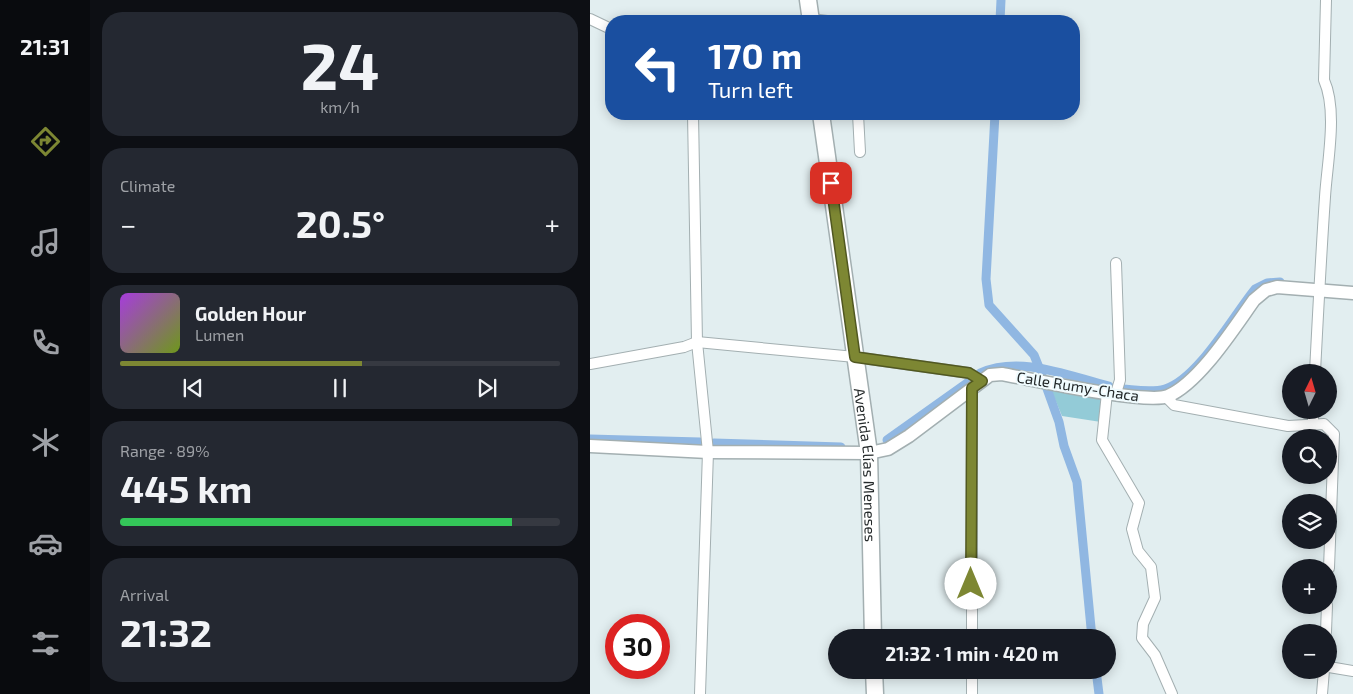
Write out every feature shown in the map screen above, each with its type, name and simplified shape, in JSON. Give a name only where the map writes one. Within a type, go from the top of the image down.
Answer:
[{"type":"main road","points":[[808,0],[814,15]]},
{"type":"main road","name":"Avenida Elías Meneses","points":[[822,120],[869,453],[873,629]]},
{"type":"main road","points":[[874,679],[875,694]]},
{"type":"street","points":[[1315,364],[1319,285],[1330,146],[1329,91],[1324,80],[1326,0]]},
{"type":"street","points":[[590,19],[605,25]]},
{"type":"street","points":[[693,120],[697,342],[708,452],[700,694]]},
{"type":"street","points":[[858,120],[860,152]]},
{"type":"street","points":[[1116,263],[1120,380],[1111,393],[1102,440],[1139,503],[1132,529],[1138,551],[1151,567],[1155,598],[1143,624],[1142,638],[1155,654],[1172,694]]},
{"type":"street","points":[[1329,559],[1334,434],[1324,424],[1288,426],[1174,405],[1166,397],[1192,381],[1254,300],[1266,290],[1277,287],[1319,285],[1353,293]]},
{"type":"street","points":[[590,364],[684,348],[697,342],[855,357],[969,373],[977,385],[972,629]]},
{"type":"street","name":"Calle Rumy-Chaca","points":[[590,446],[708,452],[869,453],[888,448],[909,436],[990,375],[1002,374],[1111,393],[1155,398],[1166,397]]},
{"type":"street","points":[[1313,419],[1313,425]]},
{"type":"street","points":[[1337,668],[1353,671]]},
{"type":"street","points":[[972,679],[972,694]]},
{"type":"street","points":[[1322,694],[1323,679]]},
{"type":"shaded area","points":[[1050,387],[1103,396],[1101,422],[1062,416]]},
{"type":"waterway","points":[[1000,15],[1001,0]]},
{"type":"waterway","points":[[995,120],[986,279],[989,305],[1034,355],[1042,375]]},
{"type":"waterway","points":[[1123,389],[1155,391],[1165,389],[1177,383],[1202,360],[1255,289],[1267,283],[1280,282]]},
{"type":"waterway","points":[[980,373],[996,368],[1028,367],[1044,369],[1109,386]]},
{"type":"waterway","points":[[887,440],[970,381]]},
{"type":"waterway","points":[[1046,386],[1077,482],[1091,629]]},
{"type":"waterway","points":[[590,439],[700,442]]},
{"type":"waterway","points":[[714,443],[841,447]]},
{"type":"waterway","points":[[1097,679],[1099,694]]},
{"type":"route","points":[[831,183],[855,357],[969,373],[982,381],[972,388],[971,584]]}]
